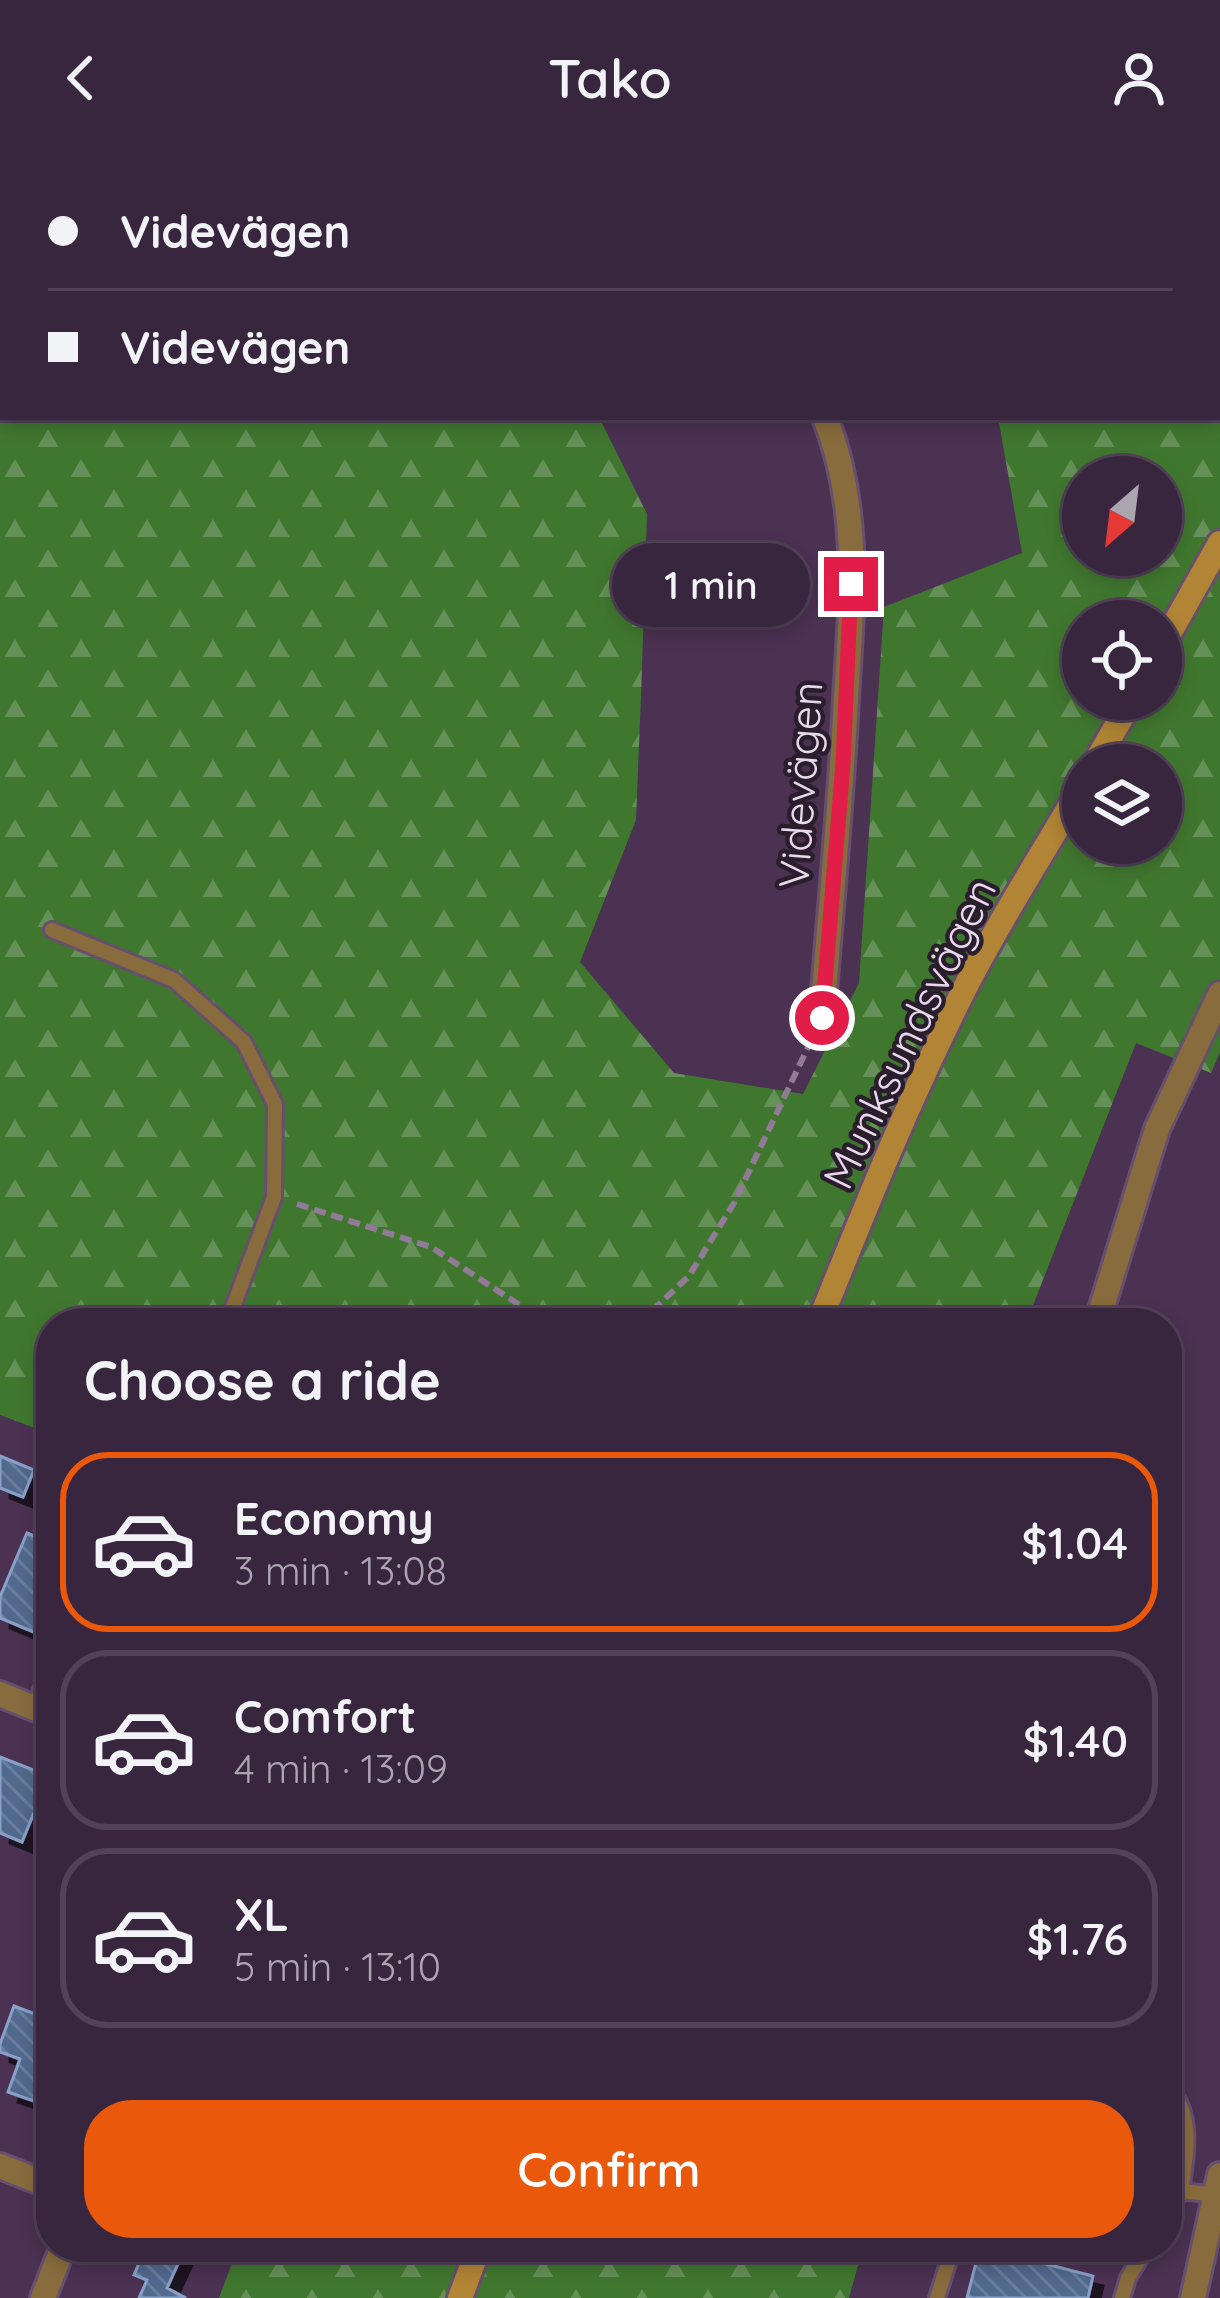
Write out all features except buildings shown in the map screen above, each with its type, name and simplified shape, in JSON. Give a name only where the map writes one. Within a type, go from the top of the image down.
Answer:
[{"type":"street","name":"Videvägen","points":[[822,1018],[843,764],[853,536],[835,442],[826,420]]},
{"type":"street","points":[[1182,611],[1220,543]]},
{"type":"street","name":"Munksundsvägen","points":[[825,1308],[878,1174],[941,1037],[1062,820]]},
{"type":"street","points":[[1101,1308],[1157,1129],[1220,994]]},
{"type":"street","points":[[0,1694],[36,1709]]},
{"type":"street","points":[[0,2167],[36,2180]]},
{"type":"street","points":[[1193,2298],[1218,2185]]},
{"type":"street","points":[[43,2298],[57,2262]]},
{"type":"street","points":[[460,2298],[473,2262]]},
{"type":"lane","points":[[52,930],[174,980],[244,1042],[275,1104],[274,1197],[232,1308]]},
{"type":"lane","points":[[1182,2116],[1188,2144],[1182,2179]]},
{"type":"lane","points":[[1182,2191],[1218,2185]]},
{"type":"lane","points":[[937,2298],[948,2262]]},
{"type":"lane","points":[[1122,2298],[1138,2262]]},
{"type":"path","points":[[655,1308],[689,1276],[734,1203],[822,1018]]},
{"type":"path","points":[[274,1197],[431,1247],[524,1308]]},
{"type":"green space","points":[[0,420],[600,420],[647,514],[641,696],[636,820],[580,962],[674,1073],[803,1094],[859,983],[884,607],[1022,553],[999,420],[1220,420],[1220,1052],[1211,1073],[1136,1043],[1032,1308],[36,1308],[36,1428],[0,1415]]},
{"type":"green space","points":[[232,2262],[859,2262],[849,2298],[219,2298]]},
{"type":"route","points":[[822,1018],[843,764],[851,584]]}]
